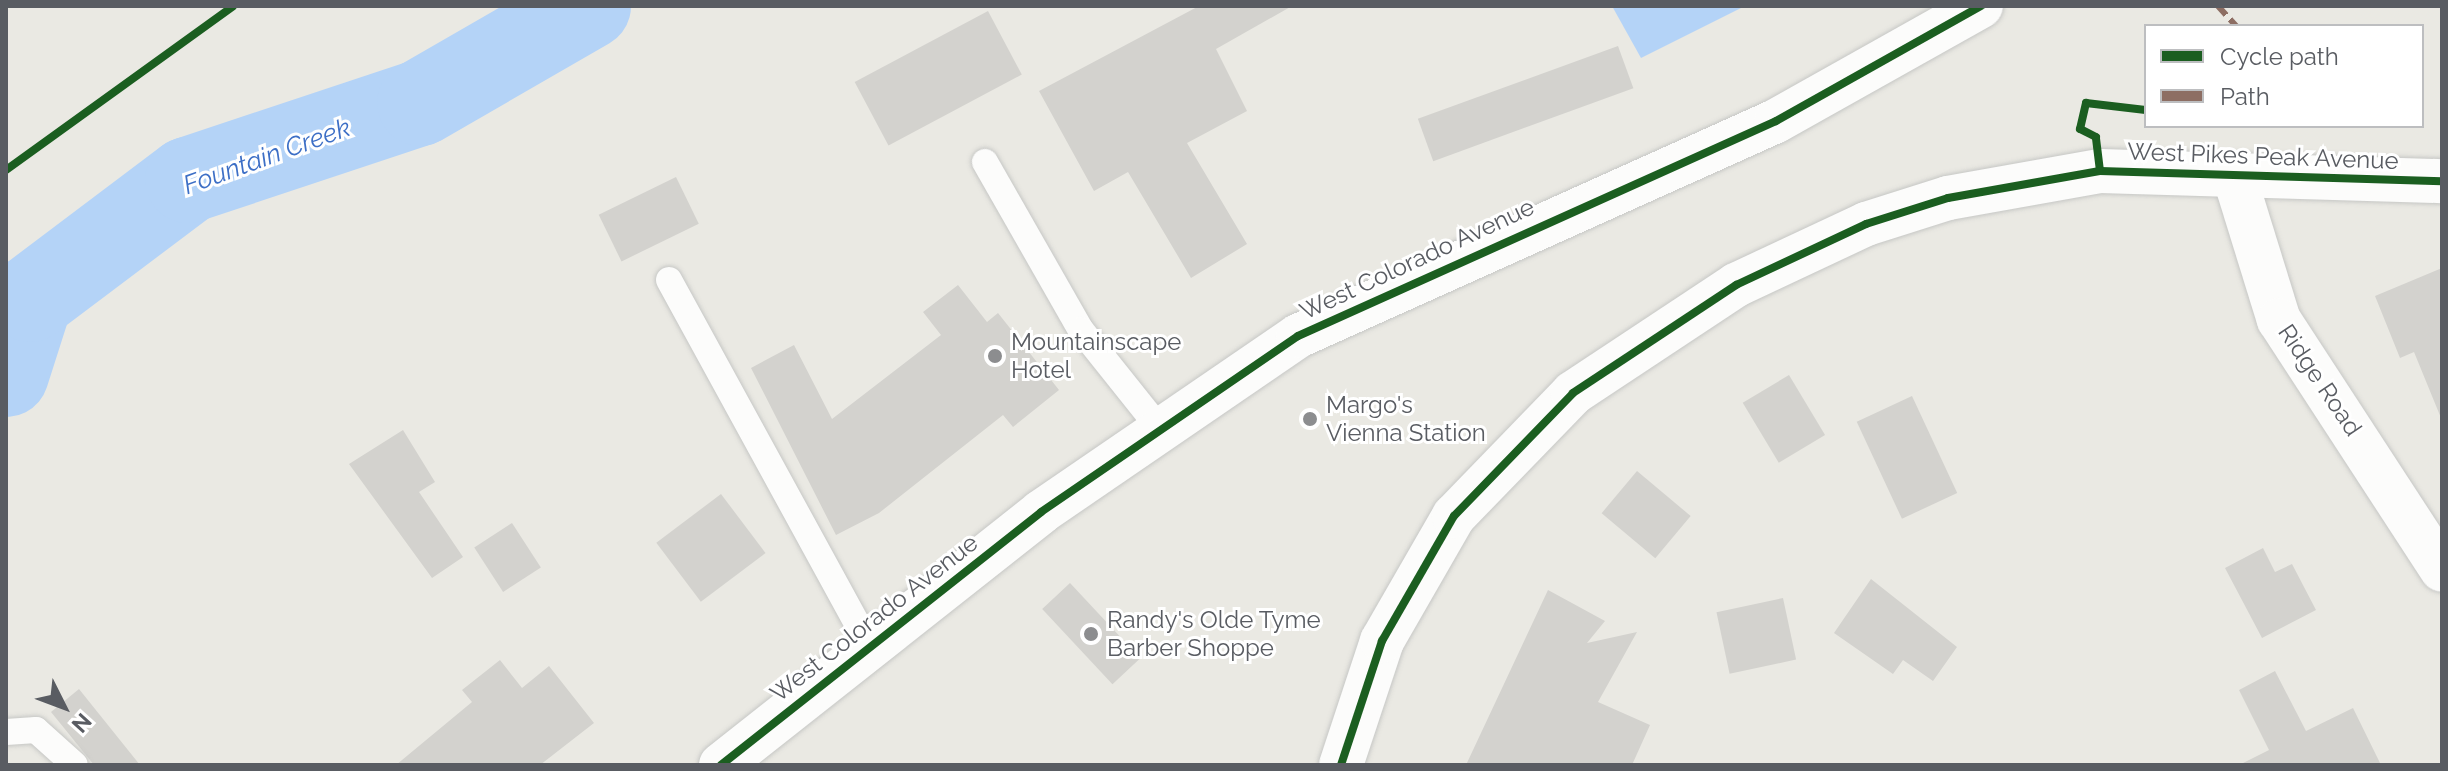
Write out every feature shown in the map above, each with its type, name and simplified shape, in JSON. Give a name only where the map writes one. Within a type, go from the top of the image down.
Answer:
[{"type":"street","name":"West Colorado Avenue","points":[[721,765],[1041,512],[1298,336],[1371,298],[1776,121],[1981,6]]},
{"type":"street","name":"West Pikes Peak Avenue","points":[[1341,765],[1382,641],[1454,516],[1563,402],[1644,342],[1736,285],[1866,224],[1948,198],[2100,171],[2442,181]]},
{"type":"street","name":"Ridge Road","points":[[2234,175],[2279,320],[2442,570]]},
{"type":"lane","points":[[985,162],[1081,330],[1160,429]]},
{"type":"lane","points":[[669,280],[870,647]]},
{"type":"lane","points":[[6,732],[36,730],[71,760]]},
{"type":"water","points":[[1612,6],[1745,6],[1641,58]]},
{"type":"building","points":[[1199,6],[1292,6],[1216,49],[1247,111],[1187,143],[1247,244],[1191,278],[1128,172],[1094,191],[1039,91]]},
{"type":"building","points":[[988,11],[1022,75],[888,145],[855,82]]},
{"type":"building","points":[[1618,46],[1633,88],[1433,161],[1418,119]]},
{"type":"building","points":[[676,177],[699,224],[621,261],[599,215]]},
{"type":"building","points":[[2442,268],[2441,418],[2414,352],[2400,358],[2375,296]]},
{"type":"building","points":[[958,285],[987,322],[998,313],[1059,390],[1013,427],[1003,415],[879,513],[836,535],[751,368],[794,345],[832,419],[941,335],[923,312]]},
{"type":"building","points":[[1789,375],[1825,435],[1779,463],[1743,403]]},
{"type":"building","points":[[1912,396],[1957,493],[1902,519],[1857,422]]},
{"type":"building","points":[[403,430],[435,482],[419,492],[463,557],[432,578],[349,464]]},
{"type":"building","points":[[1637,471],[1691,516],[1655,558],[1602,513]]},
{"type":"building","points":[[721,494],[766,553],[701,602],[656,543]]},
{"type":"building","points":[[512,523],[541,567],[503,592],[474,548]]},
{"type":"building","points":[[2263,548],[2275,572],[2292,564],[2316,610],[2262,638],[2225,568]]},
{"type":"building","points":[[1871,579],[1957,647],[1933,681],[1903,660],[1893,674],[1834,633]]},
{"type":"building","name":"Randy's Olde Tyme Barber Shoppe","points":[[1070,583],[1140,658],[1112,684],[1042,609]]},
{"type":"building","points":[[1548,590],[1605,621],[1587,643],[1637,632],[1598,702],[1650,725],[1632,765],[1466,765]]},
{"type":"building","points":[[1783,598],[1796,660],[1730,674],[1716,612]]},
{"type":"building","points":[[500,660],[522,688],[549,666],[594,723],[540,765],[396,765],[472,702],[462,690]]},
{"type":"building","points":[[2275,671],[2306,731],[2353,708],[2381,765],[2239,765],[2269,750],[2239,690]]},
{"type":"building","points":[[79,689],[140,765],[94,765],[51,712]]},
{"type":"waterway","name":"Fountain Creek","points":[[6,374],[30,299],[188,180],[420,103],[588,6]]},
{"type":"marked path","points":[[2218,6],[2234,24]]},
{"type":"cycle path","points":[[6,170],[233,6]]},
{"type":"cycle path","points":[[721,765],[1041,512],[1298,336],[1776,121],[1981,6]]},
{"type":"cycle path","points":[[2100,171],[2096,137],[2080,129],[2086,103],[2144,110]]},
{"type":"cycle path","points":[[1341,765],[1382,641],[1454,516],[1573,393],[1736,285],[1866,224],[1948,198],[2100,171],[2442,181]]},
{"type":"place","name":"Mountainscape Hotel","points":[[995,356]]},
{"type":"place","name":"Margo's Vienna Station","points":[[1310,419]]},
{"type":"place","name":"Randy's Olde Tyme Barber Shoppe","points":[[1091,634]]}]
